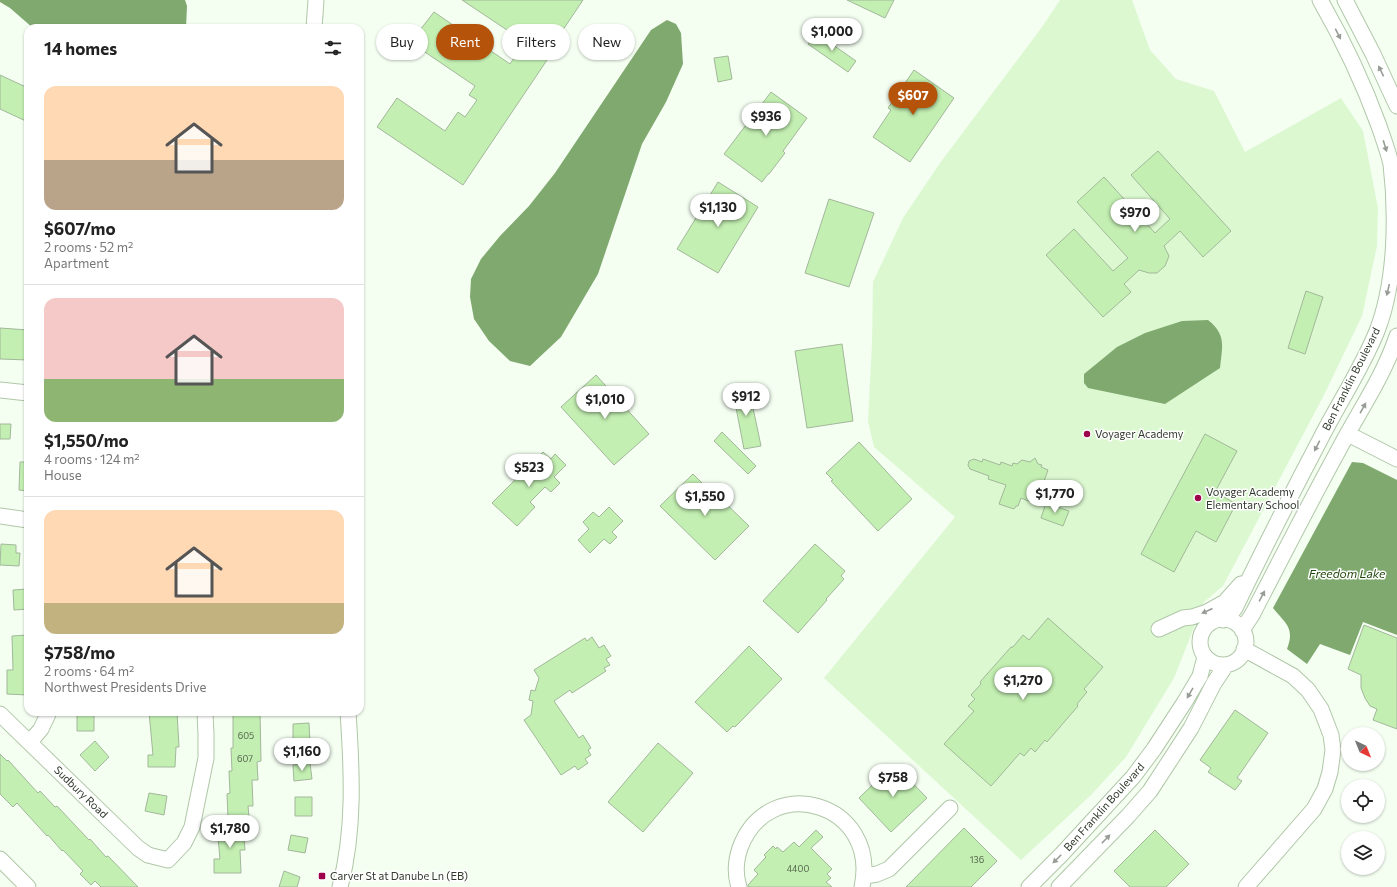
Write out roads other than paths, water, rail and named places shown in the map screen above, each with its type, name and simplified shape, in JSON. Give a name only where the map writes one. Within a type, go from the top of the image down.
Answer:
[{"type":"street","points":[[314,24],[316,0]]},
{"type":"street","name":"Ben Franklin Boulevard","points":[[1223,620],[1235,608],[1323,434],[1358,371],[1377,330],[1390,282],[1395,250],[1396,182],[1368,96],[1347,51],[1320,0]]},
{"type":"street","points":[[1345,0],[1373,54],[1397,106]]},
{"type":"street","name":"Ben Franklin Boulevard","points":[[1242,630],[1252,615],[1377,381],[1397,336]]},
{"type":"street","points":[[0,390],[24,393]]},
{"type":"street","points":[[1348,434],[1397,459]]},
{"type":"street","points":[[0,516],[24,519]]},
{"type":"street","name":"Ben Franklin Boulevard","points":[[1159,629],[1183,618],[1192,617],[1207,612],[1225,602],[1236,591],[1255,566]]},
{"type":"street","points":[[1223,620],[1234,622],[1242,630],[1244,636],[1244,649],[1237,660],[1226,665],[1215,664],[1205,657],[1200,643],[1204,629],[1209,624],[1223,620]]},
{"type":"street","points":[[1244,649],[1293,676],[1308,690],[1321,709],[1331,735],[1333,750],[1330,772],[1325,789],[1314,809],[1246,887]]},
{"type":"street","name":"Ben Franklin Boulevard","points":[[1029,887],[1134,777],[1154,749],[1200,676],[1205,657]]},
{"type":"street","name":"Ben Franklin Boulevard","points":[[1059,887],[1128,816],[1150,790],[1191,728],[1214,683],[1226,665]]},
{"type":"street","name":"Sudbury Road","points":[[0,714],[138,848],[148,855],[168,860],[184,843],[192,827],[206,758],[205,716]]},
{"type":"street","points":[[30,742],[41,729],[47,716]]},
{"type":"street","points":[[340,887],[351,822],[348,716]]},
{"type":"street","points":[[739,887],[736,868],[738,853],[743,839],[751,827],[762,817],[775,809],[790,805],[805,804],[819,806],[833,812],[855,833],[861,846],[865,861],[864,881]]},
{"type":"street","points":[[864,881],[889,870],[950,808]]},
{"type":"street","points":[[0,859],[28,887]]},
{"type":"water","points":[[0,0],[185,0],[187,6],[186,24],[28,24],[10,8],[0,2]]},
{"type":"water","points":[[667,20],[676,24],[681,33],[683,64],[666,102],[642,144],[598,274],[561,337],[530,366],[510,361],[489,341],[474,319],[470,297],[471,279],[481,259],[500,236],[529,206],[555,173],[631,60],[635,60],[635,54],[651,30]]},
{"type":"water","points":[[1208,320],[1221,336],[1222,348],[1220,368],[1165,404],[1088,388],[1084,383],[1084,374],[1117,347],[1145,333],[1182,321]]},
{"type":"water","name":"Freedom Lake","points":[[1352,462],[1363,463],[1397,480],[1397,635],[1363,622],[1350,655],[1320,644],[1307,664],[1287,649],[1290,631],[1285,622],[1273,608]]},
{"type":"place","name":"Voyager Academy","points":[[1087,434]]},
{"type":"place","name":"Voyager Academy Elementary School","points":[[1198,498]]},
{"type":"place","name":"Carver St at Danube Ln (EB)","points":[[322,876]]}]
